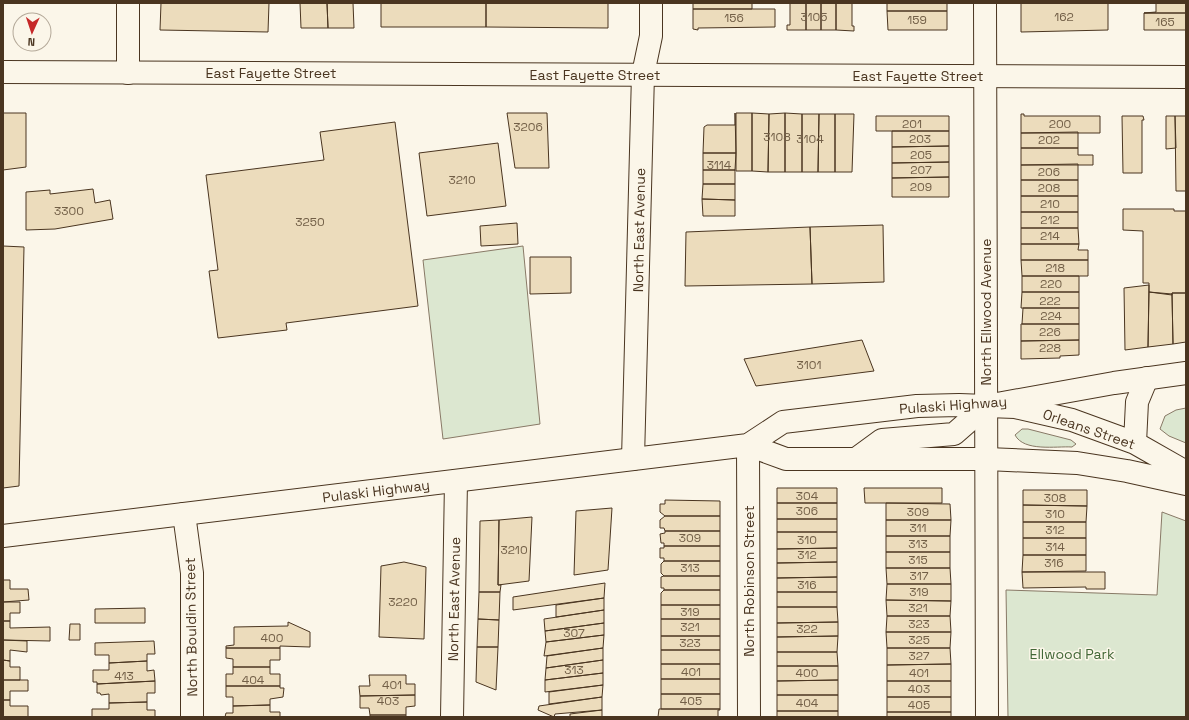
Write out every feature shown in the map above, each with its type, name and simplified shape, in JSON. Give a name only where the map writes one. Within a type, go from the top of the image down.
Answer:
[{"type":"main road","points":[[128,3],[128,73]]},
{"type":"main road","name":"North East Avenue","points":[[633,459],[643,74],[651,36],[651,3]]},
{"type":"main road","name":"North Ellwood Avenue","points":[[985,3],[987,717]]},
{"type":"main road","name":"East Fayette Street","points":[[3,72],[1186,77]]},
{"type":"main road","name":"Pulaski Highway","points":[[3,536],[748,445],[783,422],[917,406],[986,406],[1147,378],[1186,373]]},
{"type":"main road","points":[[1135,443],[1134,421],[1137,402],[1147,378]]},
{"type":"main road","points":[[856,459],[882,440],[954,434],[986,406]]},
{"type":"main road","name":"Orleans Street","points":[[986,406],[1015,406],[1048,413],[1135,443],[1186,472]]},
{"type":"main road","name":"Pulaski Highway","points":[[748,445],[786,459],[987,459]]},
{"type":"main road","name":"North Robinson Street","points":[[748,445],[749,717]]},
{"type":"main road","name":"Orleans Street","points":[[987,459],[1077,463],[1127,471],[1186,484]]},
{"type":"main road","name":"North East Avenue","points":[[452,717],[456,480]]},
{"type":"main road","name":"North Bouldin Street","points":[[184,514],[192,573],[192,717]]},
{"type":"green space","points":[[523,246],[540,424],[443,439],[423,260]]},
{"type":"green space","points":[[1186,408],[1186,443],[1169,436],[1160,429],[1165,416],[1176,410]]},
{"type":"green space","points":[[1022,429],[1028,429],[1071,440],[1076,444],[1072,447],[1041,447],[1025,444],[1015,435]]},
{"type":"green space","name":"Ellwood Park","points":[[1162,512],[1186,521],[1186,717],[1008,717],[1006,590],[1157,595]]},
{"type":"building","points":[[161,3],[269,3],[268,32],[160,30]]},
{"type":"building","points":[[300,3],[327,3],[328,28],[301,28]]},
{"type":"building","points":[[327,3],[353,3],[354,28],[328,28]]},
{"type":"building","points":[[381,3],[486,3],[486,27],[381,27]]},
{"type":"building","points":[[486,3],[608,3],[608,28],[486,27]]},
{"type":"building","points":[[693,3],[752,3],[752,9],[693,9]]},
{"type":"building","points":[[790,3],[806,3],[806,30],[787,30],[787,25],[790,25]]},
{"type":"building","points":[[806,3],[821,3],[821,30],[806,30]]},
{"type":"building","points":[[821,3],[836,3],[836,30],[821,30]]},
{"type":"building","points":[[836,3],[852,3],[852,26],[854,26],[854,31],[836,30]]},
{"type":"building","points":[[887,3],[947,3],[947,11],[887,11]]},
{"type":"building","points":[[1021,3],[1108,3],[1108,30],[1021,32]]},
{"type":"building","points":[[1156,3],[1186,3],[1186,13],[1144,13],[1156,12]]},
{"type":"building","points":[[693,9],[775,9],[775,27],[693,29]]},
{"type":"building","points":[[887,11],[947,11],[947,30],[888,30]]},
{"type":"building","points":[[1144,13],[1186,13],[1186,30],[1144,30]]},
{"type":"building","points":[[3,113],[26,113],[26,167],[3,170]]},
{"type":"building","points":[[507,113],[547,113],[549,168],[515,168]]},
{"type":"building","points":[[735,113],[736,153],[703,153],[704,127],[707,125],[735,125]]},
{"type":"building","points":[[736,113],[752,113],[752,171],[736,171]]},
{"type":"building","points":[[752,113],[769,114],[768,172],[752,171]]},
{"type":"building","points":[[785,113],[802,114],[802,172],[785,172]]},
{"type":"building","points":[[785,113],[785,172],[768,172],[769,114]]},
{"type":"building","points":[[802,114],[819,114],[818,172],[802,172]]},
{"type":"building","points":[[819,114],[835,114],[835,172],[818,172]]},
{"type":"building","points":[[835,114],[854,114],[852,172],[835,172]]},
{"type":"building","points":[[1021,114],[1024,114],[1024,116],[1100,116],[1100,133],[1021,133]]},
{"type":"building","points":[[876,116],[949,116],[949,131],[876,131]]},
{"type":"building","points":[[1122,116],[1143,116],[1142,173],[1123,173]]},
{"type":"building","points":[[1166,116],[1175,116],[1176,148],[1166,149]]},
{"type":"building","points":[[1175,116],[1186,116],[1186,191],[1176,191]]},
{"type":"building","points":[[395,122],[418,306],[286,323],[287,330],[218,338],[209,271],[218,270],[206,175],[324,160],[320,132]]},
{"type":"building","points":[[892,131],[949,131],[949,146],[892,147]]},
{"type":"building","points":[[1078,132],[1078,148],[1021,148],[1021,133]]},
{"type":"building","points":[[498,143],[506,206],[427,216],[419,153]]},
{"type":"building","points":[[949,146],[949,162],[892,163],[892,147]]},
{"type":"building","points":[[1021,148],[1078,148],[1078,155],[1093,155],[1093,165],[1021,165]]},
{"type":"building","points":[[703,153],[736,153],[735,170],[703,170]]},
{"type":"building","points":[[949,162],[949,177],[892,178],[892,163]]},
{"type":"building","points":[[1078,164],[1078,180],[1021,180],[1021,165]]},
{"type":"building","points":[[703,170],[735,170],[735,184],[703,184]]},
{"type":"building","points":[[949,177],[949,197],[892,197],[892,178]]},
{"type":"building","points":[[1021,180],[1078,180],[1078,196],[1021,196]]},
{"type":"building","points":[[703,184],[735,184],[735,200],[702,199]]},
{"type":"building","points":[[93,189],[95,203],[110,200],[113,219],[55,229],[26,230],[26,192],[50,190],[50,194]]},
{"type":"building","points":[[1021,196],[1078,196],[1078,212],[1021,212]]},
{"type":"building","points":[[702,199],[735,200],[735,216],[703,216]]},
{"type":"building","points":[[1123,209],[1174,209],[1174,211],[1186,211],[1186,293],[1172,293],[1172,295],[1149,292],[1149,283],[1143,283],[1143,231],[1123,230]]},
{"type":"building","points":[[1021,212],[1078,212],[1078,228],[1021,228]]},
{"type":"building","points":[[517,223],[518,244],[481,246],[480,226]]},
{"type":"building","points":[[883,225],[884,282],[812,284],[810,227]]},
{"type":"building","points":[[810,227],[812,284],[685,286],[686,232]]},
{"type":"building","points":[[1021,228],[1078,228],[1079,244],[1021,244]]},
{"type":"building","points":[[1021,244],[1079,244],[1078,250],[1088,250],[1088,260],[1021,260]]},
{"type":"building","points":[[3,246],[24,247],[19,486],[3,488]]},
{"type":"building","points":[[530,257],[571,257],[571,293],[530,294]]},
{"type":"building","points":[[1021,260],[1088,260],[1088,276],[1022,276]]},
{"type":"building","points":[[1022,276],[1079,276],[1079,292],[1022,292]]},
{"type":"building","points":[[1149,285],[1148,347],[1125,350],[1124,288]]},
{"type":"building","points":[[1022,292],[1079,292],[1079,308],[1021,308]]},
{"type":"building","points":[[1149,292],[1172,294],[1173,344],[1148,347]]},
{"type":"building","points":[[1172,293],[1186,293],[1186,342],[1173,344]]},
{"type":"building","points":[[1023,308],[1079,308],[1079,324],[1022,324]]},
{"type":"building","points":[[1021,324],[1079,324],[1079,340],[1021,341]]},
{"type":"building","points":[[862,340],[874,371],[756,386],[744,359]]},
{"type":"building","points":[[1079,340],[1079,355],[1060,356],[1060,358],[1021,359],[1021,341]]},
{"type":"building","points":[[777,488],[837,488],[837,503],[777,503]]},
{"type":"building","points":[[864,488],[942,488],[942,503],[865,503]]},
{"type":"building","points":[[1023,490],[1087,490],[1087,506],[1023,505]]},
{"type":"building","points":[[665,500],[720,501],[720,516],[665,516],[660,512],[660,504],[665,504]]},
{"type":"building","points":[[777,503],[837,503],[837,519],[777,519]]},
{"type":"building","points":[[886,503],[950,504],[951,520],[886,520]]},
{"type":"building","points":[[1023,505],[1087,506],[1086,522],[1023,522]]},
{"type":"building","points":[[612,508],[608,570],[574,575],[576,511]]},
{"type":"building","points":[[665,516],[720,516],[720,531],[665,531],[664,528],[660,528],[660,520]]},
{"type":"building","points":[[532,517],[529,581],[498,585],[499,520]]},
{"type":"building","points":[[777,519],[837,519],[837,532],[777,532]]},
{"type":"building","points":[[499,520],[498,585],[501,585],[500,592],[479,592],[480,521]]},
{"type":"building","points":[[886,520],[951,520],[950,536],[886,536]]},
{"type":"building","points":[[1023,522],[1086,522],[1086,538],[1023,538]]},
{"type":"building","points":[[665,531],[720,531],[720,546],[664,546],[664,543],[661,543],[660,534],[665,533]]},
{"type":"building","points":[[777,532],[837,532],[837,548],[777,549]]},
{"type":"building","points":[[886,536],[950,536],[950,552],[886,552]]},
{"type":"building","points":[[1023,538],[1086,538],[1086,555],[1023,555]]},
{"type":"building","points":[[664,546],[720,546],[720,561],[664,561],[664,558],[660,558],[660,548],[664,548]]},
{"type":"building","points":[[837,548],[837,562],[777,563],[777,549]]},
{"type":"building","points":[[886,552],[950,552],[950,568],[886,568]]},
{"type":"building","points":[[1023,555],[1086,555],[1086,571],[1022,572]]},
{"type":"building","points":[[664,561],[720,561],[720,576],[664,576],[661,573],[661,564]]},
{"type":"building","points":[[404,562],[426,567],[424,639],[379,637],[381,566]]},
{"type":"building","points":[[837,562],[837,577],[777,578],[777,563]]},
{"type":"building","points":[[886,568],[950,568],[951,584],[887,584]]},
{"type":"building","points":[[1022,572],[1105,572],[1105,589],[1086,589],[1086,587],[1023,588]]},
{"type":"building","points":[[720,576],[720,590],[664,590],[664,588],[661,588],[661,577]]},
{"type":"building","points":[[837,577],[837,592],[777,592],[777,578]]},
{"type":"building","points":[[3,580],[10,580],[10,589],[28,589],[29,600],[3,602]]},
{"type":"building","points":[[605,583],[604,598],[513,610],[513,597]]},
{"type":"building","points":[[887,584],[951,584],[951,601],[886,600]]},
{"type":"building","points":[[664,590],[720,590],[720,605],[661,605],[661,593]]},
{"type":"building","points":[[479,592],[500,592],[499,620],[478,619]]},
{"type":"building","points":[[777,592],[837,592],[837,607],[777,607]]},
{"type":"building","points":[[604,598],[604,610],[556,617],[556,605]]},
{"type":"building","points":[[886,600],[951,601],[950,616],[887,616]]},
{"type":"building","points":[[3,602],[20,602],[20,613],[10,613],[10,621],[3,621]]},
{"type":"building","points":[[661,605],[720,605],[720,619],[661,619]]},
{"type":"building","points":[[777,607],[837,607],[838,622],[777,623]]},
{"type":"building","points":[[145,608],[145,623],[95,623],[95,609]]},
{"type":"building","points":[[604,610],[604,623],[545,631],[544,619]]},
{"type":"building","points":[[887,616],[950,616],[951,632],[886,632]]},
{"type":"building","points":[[478,619],[499,620],[498,647],[477,647]]},
{"type":"building","points":[[661,619],[720,619],[720,636],[661,636]]},
{"type":"building","points":[[3,621],[10,621],[10,628],[50,627],[50,641],[3,640]]},
{"type":"building","points":[[288,622],[310,632],[310,647],[280,646],[280,648],[226,648],[226,646],[234,645],[234,627],[288,626]]},
{"type":"building","points":[[838,622],[838,636],[777,637],[777,623]]},
{"type":"building","points":[[604,623],[604,635],[546,642],[545,631]]},
{"type":"building","points":[[70,624],[80,624],[80,640],[69,640]]},
{"type":"building","points":[[886,632],[951,632],[950,648],[887,648]]},
{"type":"building","points":[[604,635],[603,648],[544,656],[546,642]]},
{"type":"building","points":[[661,636],[720,636],[720,650],[661,650]]},
{"type":"building","points":[[838,636],[837,652],[777,652],[777,637]]},
{"type":"building","points":[[3,640],[27,641],[27,652],[10,650],[10,661],[3,660]]},
{"type":"building","points":[[154,641],[155,654],[147,654],[147,661],[109,663],[109,655],[95,655],[95,643]]},
{"type":"building","points":[[477,647],[498,647],[496,690],[476,682]]},
{"type":"building","points":[[226,648],[280,648],[280,660],[270,660],[270,667],[233,667],[233,659],[226,658]]},
{"type":"building","points":[[603,648],[603,660],[546,668],[547,656]]},
{"type":"building","points":[[887,648],[950,648],[951,664],[887,665]]},
{"type":"building","points":[[661,650],[720,650],[720,664],[661,664]]},
{"type":"building","points":[[777,652],[837,652],[838,666],[777,666]]},
{"type":"building","points":[[3,660],[10,661],[10,667],[20,667],[20,680],[3,680]]},
{"type":"building","points":[[603,660],[603,673],[545,680],[546,668]]},
{"type":"building","points":[[147,661],[147,671],[154,670],[155,681],[97,684],[97,682],[93,682],[93,670],[109,670],[109,663]]},
{"type":"building","points":[[661,664],[720,664],[720,679],[661,679]]},
{"type":"building","points":[[951,664],[951,681],[887,681],[887,665]]},
{"type":"building","points":[[777,666],[838,666],[838,680],[777,681]]},
{"type":"building","points":[[233,667],[270,667],[270,674],[280,674],[280,686],[226,686],[226,674],[233,674]]},
{"type":"building","points":[[603,673],[603,685],[545,692],[545,680]]},
{"type":"building","points":[[369,675],[406,675],[406,684],[415,684],[415,695],[360,696],[359,686],[370,686]]},
{"type":"building","points":[[661,679],[720,679],[720,694],[661,694]]},
{"type":"building","points":[[3,680],[28,680],[28,691],[10,691],[10,700],[3,700]]},
{"type":"building","points":[[838,680],[838,695],[777,695],[777,681]]},
{"type":"building","points":[[155,681],[155,693],[147,693],[147,702],[109,703],[109,694],[101,695],[100,693],[97,693],[97,684]]},
{"type":"building","points":[[887,681],[951,681],[951,697],[887,697]]},
{"type":"building","points":[[603,685],[602,697],[549,704],[549,692]]},
{"type":"building","points":[[226,686],[280,686],[280,688],[284,688],[283,697],[270,699],[270,705],[233,706],[233,697],[226,697]]},
{"type":"building","points":[[661,694],[720,694],[720,709],[661,709]]},
{"type":"building","points":[[415,695],[415,706],[406,707],[406,715],[370,715],[369,708],[360,708],[360,696]]},
{"type":"building","points":[[777,695],[838,695],[838,711],[777,711]]},
{"type":"building","points":[[602,697],[602,710],[555,714],[554,717],[538,710],[539,706]]},
{"type":"building","points":[[887,697],[951,697],[951,712],[887,712]]},
{"type":"building","points":[[3,700],[10,700],[10,706],[28,706],[28,717],[3,717]]},
{"type":"building","points":[[147,702],[147,710],[155,710],[155,717],[92,717],[92,709],[109,709],[109,703]]},
{"type":"building","points":[[270,705],[270,712],[280,712],[280,717],[225,717],[226,713],[233,713],[233,706]]},
{"type":"building","points":[[659,709],[720,710],[718,710],[718,717],[658,717]]},
{"type":"building","points":[[602,710],[602,717],[570,717],[570,714]]},
{"type":"building","points":[[777,711],[838,711],[838,717],[777,717]]},
{"type":"building","points":[[887,712],[951,712],[951,717],[887,717]]},
{"type":"building","points":[[370,715],[406,715],[406,717],[370,717]]}]
